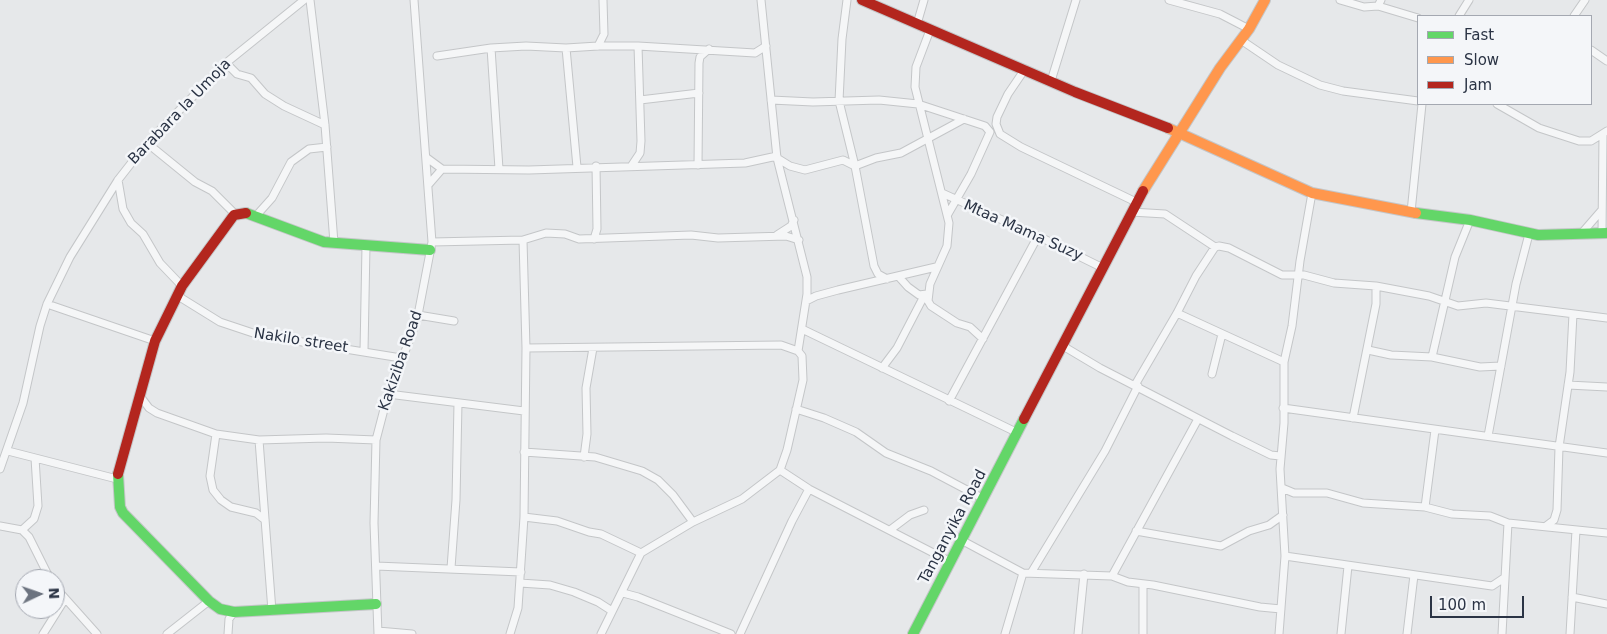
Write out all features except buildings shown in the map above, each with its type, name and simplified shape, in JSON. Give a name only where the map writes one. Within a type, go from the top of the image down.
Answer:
[{"type":"street","name":"Barabara la Umoja","points":[[0,469],[23,403],[40,326],[47,304],[70,257],[118,180],[147,143],[226,63],[304,0]]},
{"type":"street","points":[[310,0],[325,125],[334,243]]},
{"type":"street","name":"Kakiziba Road","points":[[378,632],[374,522],[376,440],[388,394],[418,315],[431,246],[429,184],[414,0]]},
{"type":"street","points":[[598,46],[604,34],[603,0]]},
{"type":"street","points":[[761,0],[777,157],[807,276],[806,301],[798,350]]},
{"type":"street","points":[[847,0],[842,39],[839,101],[855,166],[874,266],[878,274],[888,279]]},
{"type":"street","points":[[862,0],[1180,133],[1312,193],[1411,212],[1470,220],[1529,234],[1548,236],[1605,233],[1602,211],[1602,148],[1605,133]]},
{"type":"street","points":[[917,24],[924,0]]},
{"type":"street","points":[[1052,81],[1076,0]]},
{"type":"street","points":[[1169,0],[1220,14],[1249,29]]},
{"type":"street","name":"Tanganyika Road","points":[[913,634],[1136,202],[1220,68],[1249,29],[1265,0]]},
{"type":"street","points":[[1340,0],[1364,7],[1380,3],[1417,18]]},
{"type":"street","points":[[1460,15],[1469,0]]},
{"type":"street","points":[[1575,15],[1585,0]]},
{"type":"street","points":[[882,368],[897,348],[926,294],[936,267],[947,246],[948,214],[918,104],[916,67],[930,30]]},
{"type":"street","points":[[1241,40],[1278,65],[1320,84],[1343,91],[1417,101]]},
{"type":"street","points":[[437,56],[490,48],[526,46],[566,48],[638,46],[755,53],[767,59]]},
{"type":"street","points":[[632,165],[640,153],[638,46]]},
{"type":"street","points":[[755,53],[766,46]]},
{"type":"street","points":[[490,48],[498,170]]},
{"type":"street","points":[[566,48],[577,167]]},
{"type":"street","points":[[698,165],[700,57],[709,49]]},
{"type":"street","points":[[1592,51],[1607,61]]},
{"type":"street","points":[[226,63],[237,74],[251,78],[266,94],[284,106],[325,125]]},
{"type":"street","points":[[1024,69],[1008,94],[998,117],[996,124],[1000,134],[1136,202]]},
{"type":"street","points":[[640,100],[699,93]]},
{"type":"street","points":[[770,100],[879,100],[918,104],[985,126],[990,132],[957,201],[948,214]]},
{"type":"street","points":[[1411,212],[1422,105]]},
{"type":"street","points":[[1499,105],[1539,128],[1579,141],[1591,141],[1605,133]]},
{"type":"street","points":[[1511,112],[1515,105]]},
{"type":"street","points":[[427,158],[442,169],[498,170],[632,165],[698,165],[745,162],[777,157],[790,166],[805,170],[843,160],[855,166],[876,158],[901,153],[964,119]]},
{"type":"street","points":[[1591,141],[1602,148]]},
{"type":"street","points":[[147,143],[195,182],[212,191],[235,214]]},
{"type":"street","points":[[255,217],[272,198],[291,162],[309,149],[327,147]]},
{"type":"street","points":[[594,239],[597,229],[596,166]]},
{"type":"street","points":[[429,184],[442,169]]},
{"type":"street","points":[[118,180],[123,209],[131,223],[143,234],[160,263],[182,286]]},
{"type":"street","name":"Mtaa Mama Suzy","points":[[942,193],[1038,236],[1103,268]]},
{"type":"street","points":[[1279,634],[1285,556],[1280,456],[1284,423],[1284,362],[1292,326],[1312,193]]},
{"type":"street","points":[[1581,234],[1602,211]]},
{"type":"street","points":[[1131,212],[1165,214],[1215,247],[1229,248],[1282,275],[1299,275],[1334,283],[1376,286],[1445,301],[1458,306],[1486,303],[1607,318]]},
{"type":"street","points":[[376,604],[272,611],[234,612],[220,609],[209,601],[123,513],[120,507],[117,479],[155,340],[182,286],[235,214],[245,213],[270,224],[324,242],[366,246],[431,246],[523,240],[546,233],[565,234],[579,239],[691,235],[718,238],[777,235],[799,240]]},
{"type":"street","points":[[777,235],[791,226],[794,220]]},
{"type":"street","points":[[1432,357],[1455,257],[1470,220]]},
{"type":"street","points":[[1488,436],[1512,307],[1529,234]]},
{"type":"street","points":[[949,401],[1038,236]]},
{"type":"street","points":[[510,634],[518,608],[524,517],[526,348],[523,240]]},
{"type":"street","points":[[364,351],[366,246]]},
{"type":"street","points":[[1031,573],[1105,451],[1136,386],[1196,276],[1215,247]]},
{"type":"street","points":[[866,284],[872,275],[874,266]]},
{"type":"street","points":[[806,301],[816,296],[936,267]]},
{"type":"street","points":[[899,277],[919,295],[926,294]]},
{"type":"street","points":[[1353,418],[1368,350],[1376,304],[1376,286]]},
{"type":"street","points":[[926,294],[931,306],[957,323],[970,327],[983,339]]},
{"type":"street","name":"Nakilo street","points":[[178,296],[220,322],[240,330],[259,335],[401,358]]},
{"type":"street","points":[[47,304],[155,340]]},
{"type":"street","points":[[1177,313],[1284,362]]},
{"type":"street","points":[[1563,528],[1557,523],[1556,515],[1559,447],[1568,384],[1573,314]]},
{"type":"street","points":[[418,315],[454,321]]},
{"type":"street","points":[[802,329],[1018,433]]},
{"type":"street","points":[[1212,374],[1222,334]]},
{"type":"street","points":[[526,348],[781,344],[798,350],[802,356],[803,366],[796,409],[780,470],[742,499],[693,522],[641,553],[623,593],[601,634]]},
{"type":"street","points":[[1062,346],[1198,419],[1271,455],[1280,456]]},
{"type":"street","points":[[584,456],[588,434],[586,388],[593,348]]},
{"type":"street","points":[[1368,350],[1396,355],[1432,357],[1480,367],[1501,366]]},
{"type":"street","points":[[1568,384],[1607,387]]},
{"type":"street","points":[[388,394],[524,411]]},
{"type":"street","points":[[140,396],[149,408],[157,413],[216,434],[259,440],[317,438],[376,440]]},
{"type":"street","points":[[451,568],[456,500],[458,403]]},
{"type":"street","points":[[1283,408],[1607,453]]},
{"type":"street","points":[[796,409],[824,418],[856,432],[886,453],[931,471],[984,499]]},
{"type":"street","points":[[1112,576],[1198,419]]},
{"type":"street","points":[[1425,507],[1435,430]]},
{"type":"street","points":[[216,434],[210,476],[214,490],[221,500],[231,507],[256,513],[265,520]]},
{"type":"street","points":[[259,440],[272,611]]},
{"type":"street","points":[[8,450],[117,479]]},
{"type":"street","points":[[524,452],[584,456],[616,461],[642,471],[658,480],[673,495],[693,522]]},
{"type":"street","points":[[22,530],[34,519],[38,506],[36,458]]},
{"type":"street","points":[[780,470],[809,489],[951,562]]},
{"type":"street","points":[[1282,488],[1294,493],[1327,493],[1363,502],[1425,507],[1452,514],[1490,516],[1508,523],[1607,532]]},
{"type":"street","points":[[740,634],[787,530],[809,489]]},
{"type":"street","points":[[890,530],[910,515],[924,510]]},
{"type":"street","points":[[1136,531],[1221,546],[1249,531],[1269,526],[1284,515]]},
{"type":"street","points":[[1546,526],[1556,515]]},
{"type":"street","points":[[524,517],[556,521],[577,529],[601,534],[641,553]]},
{"type":"street","points":[[1502,634],[1508,523]]},
{"type":"street","points":[[0,526],[22,530],[30,537],[45,569]]},
{"type":"street","points":[[1570,634],[1576,530]]},
{"type":"street","points":[[963,540],[987,555],[1023,573],[1112,576],[1128,582],[1260,607],[1281,609]]},
{"type":"street","points":[[1285,556],[1492,586],[1498,590],[1503,598]]},
{"type":"street","points":[[376,566],[521,572]]},
{"type":"street","points":[[1341,634],[1348,566]]},
{"type":"street","points":[[1005,634],[1023,573]]},
{"type":"street","points":[[1078,634],[1084,574]]},
{"type":"street","points":[[1408,634],[1414,576]]},
{"type":"street","points":[[1492,586],[1504,578]]},
{"type":"street","points":[[520,583],[550,586],[574,592],[612,611]]},
{"type":"street","points":[[1143,584],[1144,634]]},
{"type":"street","points":[[623,593],[638,597],[731,634]]},
{"type":"street","points":[[1572,597],[1607,604]]},
{"type":"street","points":[[65,599],[97,634]]},
{"type":"street","points":[[167,634],[209,601]]},
{"type":"street","points":[[228,634],[229,619],[234,612]]},
{"type":"street","points":[[43,634],[52,619]]},
{"type":"street","points":[[1000,634],[1008,624]]},
{"type":"street","points":[[378,632],[412,634]]},
{"type":"traffic: fast","points":[[246,213],[324,242],[430,250]]},
{"type":"traffic: fast","points":[[1416,213],[1470,220],[1538,235],[1607,233]]},
{"type":"traffic: fast","points":[[913,634],[1024,419]]},
{"type":"traffic: fast","points":[[118,474],[120,507],[123,513],[209,601],[220,609],[234,612],[376,604]]},
{"type":"traffic: slow","points":[[1143,191],[1220,68],[1249,29],[1265,0]]},
{"type":"traffic: slow","points":[[1168,128],[1312,193],[1416,213]]},
{"type":"traffic: jam","points":[[862,0],[1075,92],[1168,128]]},
{"type":"traffic: jam","points":[[1024,419],[1143,191]]},
{"type":"traffic: jam","points":[[118,474],[155,341],[182,286],[234,215],[246,213]]}]
